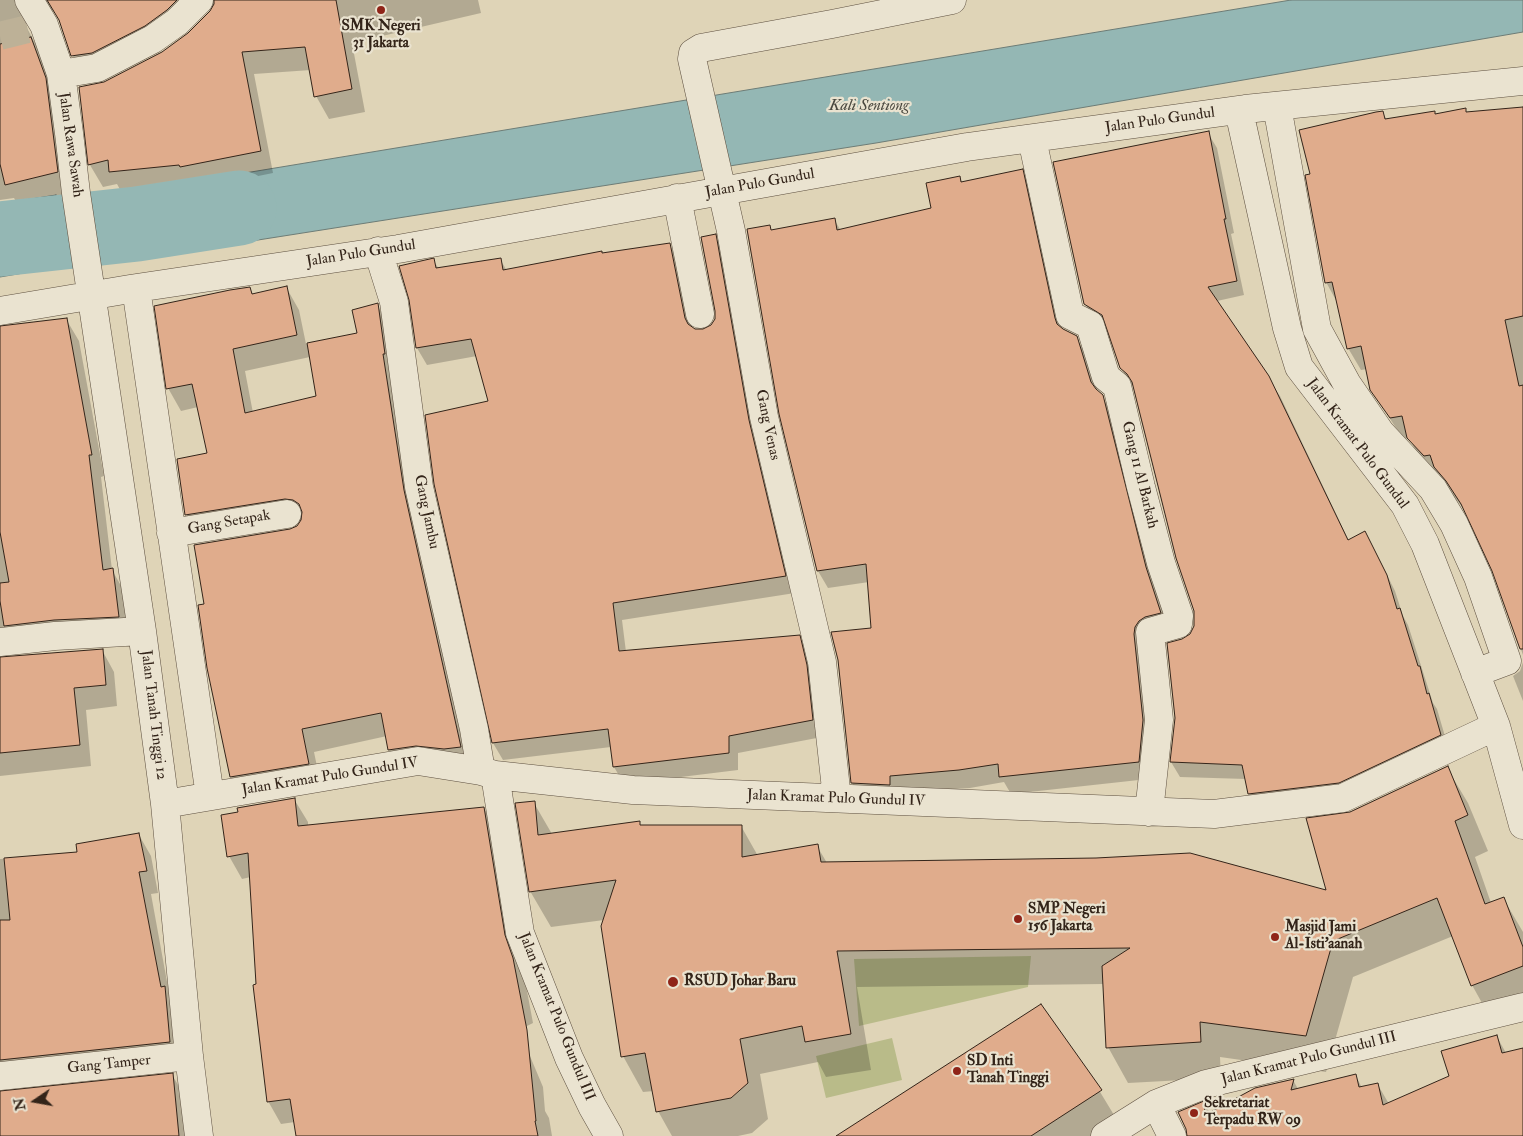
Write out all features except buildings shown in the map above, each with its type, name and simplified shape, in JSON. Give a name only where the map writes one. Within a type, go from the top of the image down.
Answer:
[{"type":"street","name":"Jalan Rawa Sawah","points":[[29,0],[38,26],[60,74],[76,193],[93,287]]},
{"type":"street","points":[[60,74],[97,68],[153,39],[177,22],[199,0]]},
{"type":"street","name":"Gang Venas","points":[[837,798],[822,662],[764,417],[731,231],[695,66],[701,48],[952,0]]},
{"type":"street","name":"Jalan Pulo Gundul","points":[[0,311],[93,287],[133,288],[398,249],[677,198],[721,187],[967,147],[1275,106],[1523,81]]},
{"type":"street","points":[[1275,106],[1317,329],[1347,384],[1359,425],[1380,432],[1434,489],[1454,524],[1478,577],[1492,662]]},
{"type":"street","name":"Jalan Kramat Pulo Gundul","points":[[1242,110],[1287,328],[1299,367],[1359,425],[1492,662],[1496,726],[1523,825]]},
{"type":"street","name":"Gang 11 Al Barkah","points":[[1032,138],[1070,315],[1090,324],[1106,377],[1117,386],[1148,515],[1161,563],[1179,616],[1178,624],[1150,632],[1159,720],[1149,812]]},
{"type":"street","points":[[677,198],[700,314]]},
{"type":"street","name":"Gang Jambu","points":[[378,252],[394,302],[419,487],[474,730],[488,773]]},
{"type":"street","name":"Jalan Tanah Tinggi 12","points":[[93,287],[142,631],[171,803],[189,1056],[199,1136]]},
{"type":"street","points":[[133,288],[171,533],[208,796]]},
{"type":"street","name":"Gang Setapak","points":[[171,533],[287,514]]},
{"type":"street","points":[[0,642],[55,636],[142,631]]},
{"type":"street","name":"Jalan Kramat Pulo Gundul IV","points":[[171,803],[418,761],[488,773],[633,790],[1214,814],[1343,798],[1496,726]]},
{"type":"street","name":"Jalan Kramat Pulo Gundul III","points":[[488,773],[520,933],[570,1058],[592,1106],[609,1136]]},
{"type":"street","name":"Jalan Kramat Pulo Gundul III","points":[[1104,1136],[1156,1104],[1206,1084],[1523,1007]]},
{"type":"street","name":"Gang Tamper","points":[[0,1076],[189,1056]]},
{"type":"street","points":[[1156,1104],[1172,1136]]},
{"type":"green space","points":[[1031,956],[1028,987],[859,1026],[854,959]]},
{"type":"green space","points":[[892,1038],[902,1080],[826,1098],[816,1056]]},
{"type":"water","name":"Kali Sentiong","points":[[1291,0],[1523,0],[1523,32],[876,143],[137,259],[137,224],[130,192]]},
{"type":"water","points":[[56,195],[61,233],[70,265],[0,277],[0,204]]},
{"type":"waterway","points":[[0,239],[137,224],[239,208]]},
{"type":"tunnel","points":[[0,36],[32,28]]},
{"type":"place","name":"SMK Negeri 31 Jakarta","points":[[381,10]]},
{"type":"place","name":"SMP Negeri 156 Jakarta","points":[[1018,919]]},
{"type":"place","name":"Masjid Jami Al-Isti'aanah","points":[[1275,937]]},
{"type":"place","name":"RSUD Johar Baru","points":[[673,982]]},
{"type":"place","name":"SD Inti Tanah Tinggi","points":[[957,1071]]},
{"type":"place","name":"Sekretariat Terpadu RW 09","points":[[1194,1113]]}]
